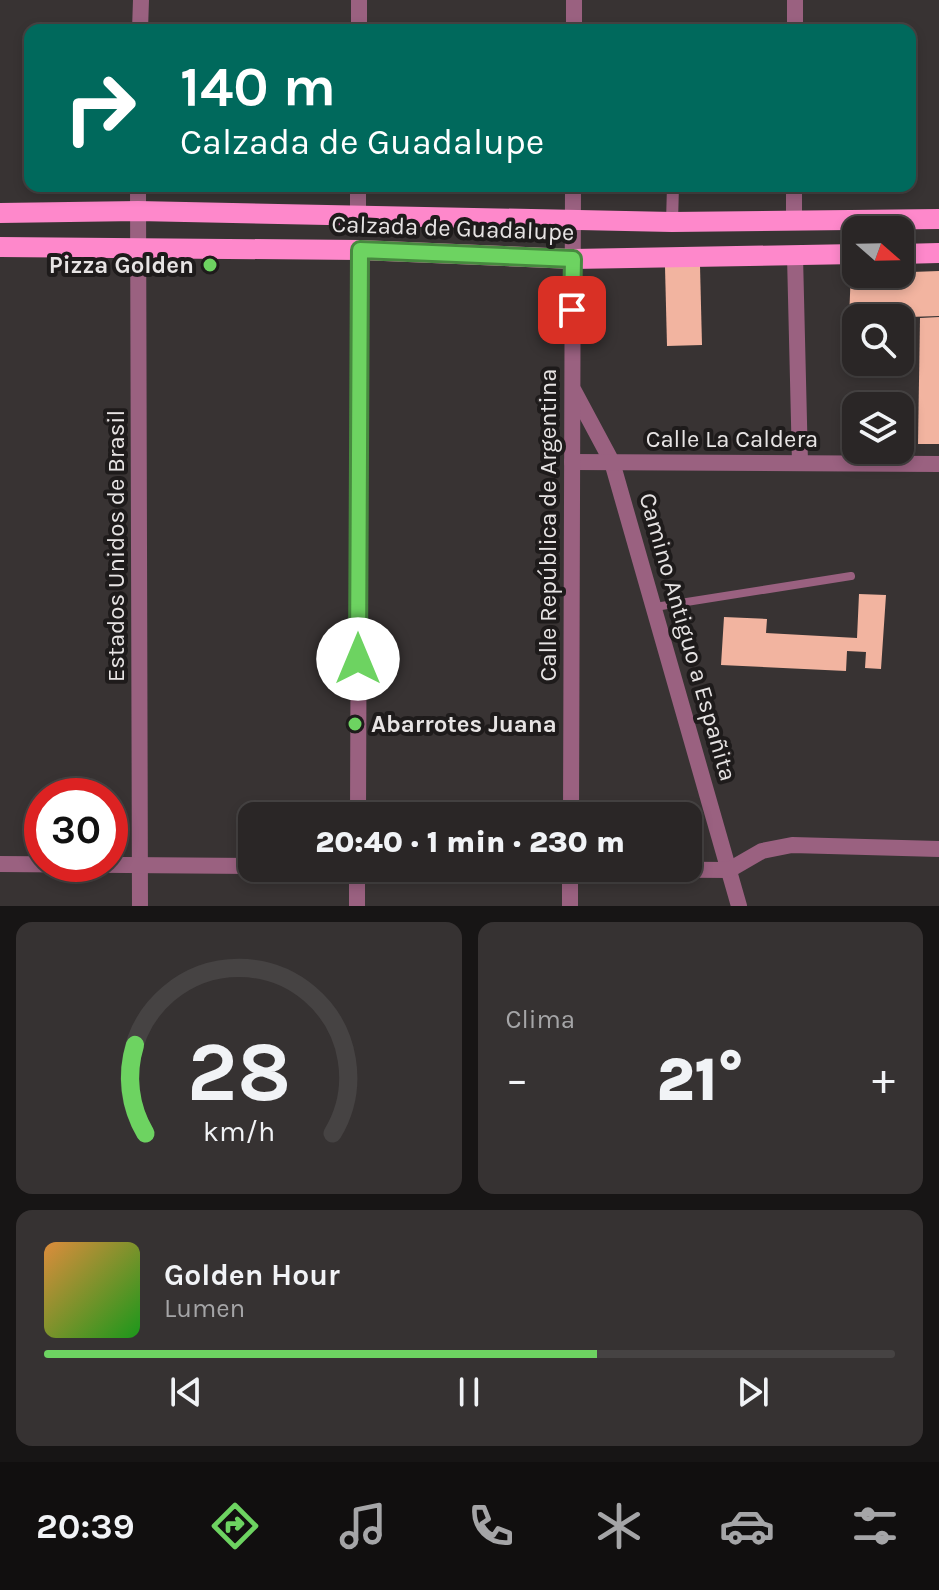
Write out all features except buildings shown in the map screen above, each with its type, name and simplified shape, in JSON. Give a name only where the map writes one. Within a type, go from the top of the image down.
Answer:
[{"type":"main road","name":"Calzada de Guadalupe","points":[[0,213],[138,211],[672,222],[939,219]]},
{"type":"main road","name":"Calzada de Guadalupe","points":[[0,247],[360,250],[573,259],[842,254]]},
{"type":"main road","points":[[914,254],[939,253]]},
{"type":"street","points":[[140,24],[141,0]]},
{"type":"street","points":[[359,0],[359,24]]},
{"type":"street","points":[[574,0],[574,24]]},
{"type":"street","points":[[795,0],[795,24]]},
{"type":"street","name":"Estados Unidos de Brasil","points":[[138,192],[140,906]]},
{"type":"street","points":[[358,192],[358,216]]},
{"type":"street","name":"Calle República de Argentina","points":[[571,802],[573,192]]},
{"type":"street","points":[[672,222],[673,192]]},
{"type":"street","points":[[794,192],[794,222]]},
{"type":"street","points":[[358,802],[360,250]]},
{"type":"street","points":[[795,256],[800,463]]},
{"type":"street","name":"Camino Antiguo a Españita","points":[[572,388],[612,462],[739,906]]},
{"type":"street","name":"Calle La Caldera","points":[[572,462],[939,464]]},
{"type":"street","points":[[702,870],[729,870],[762,851],[792,845],[939,849]]},
{"type":"street","points":[[0,864],[238,866]]},
{"type":"street","points":[[357,882],[357,906]]},
{"type":"street","points":[[570,882],[570,906]]},
{"type":"lane","points":[[655,607],[851,576]]},
{"type":"place","name":"Pizza Golden","points":[[210,265]]},
{"type":"place","name":"Abarrotes Juana","points":[[355,724]]},
{"type":"route","points":[[358,659],[360,250],[573,259],[572,310]]}]
